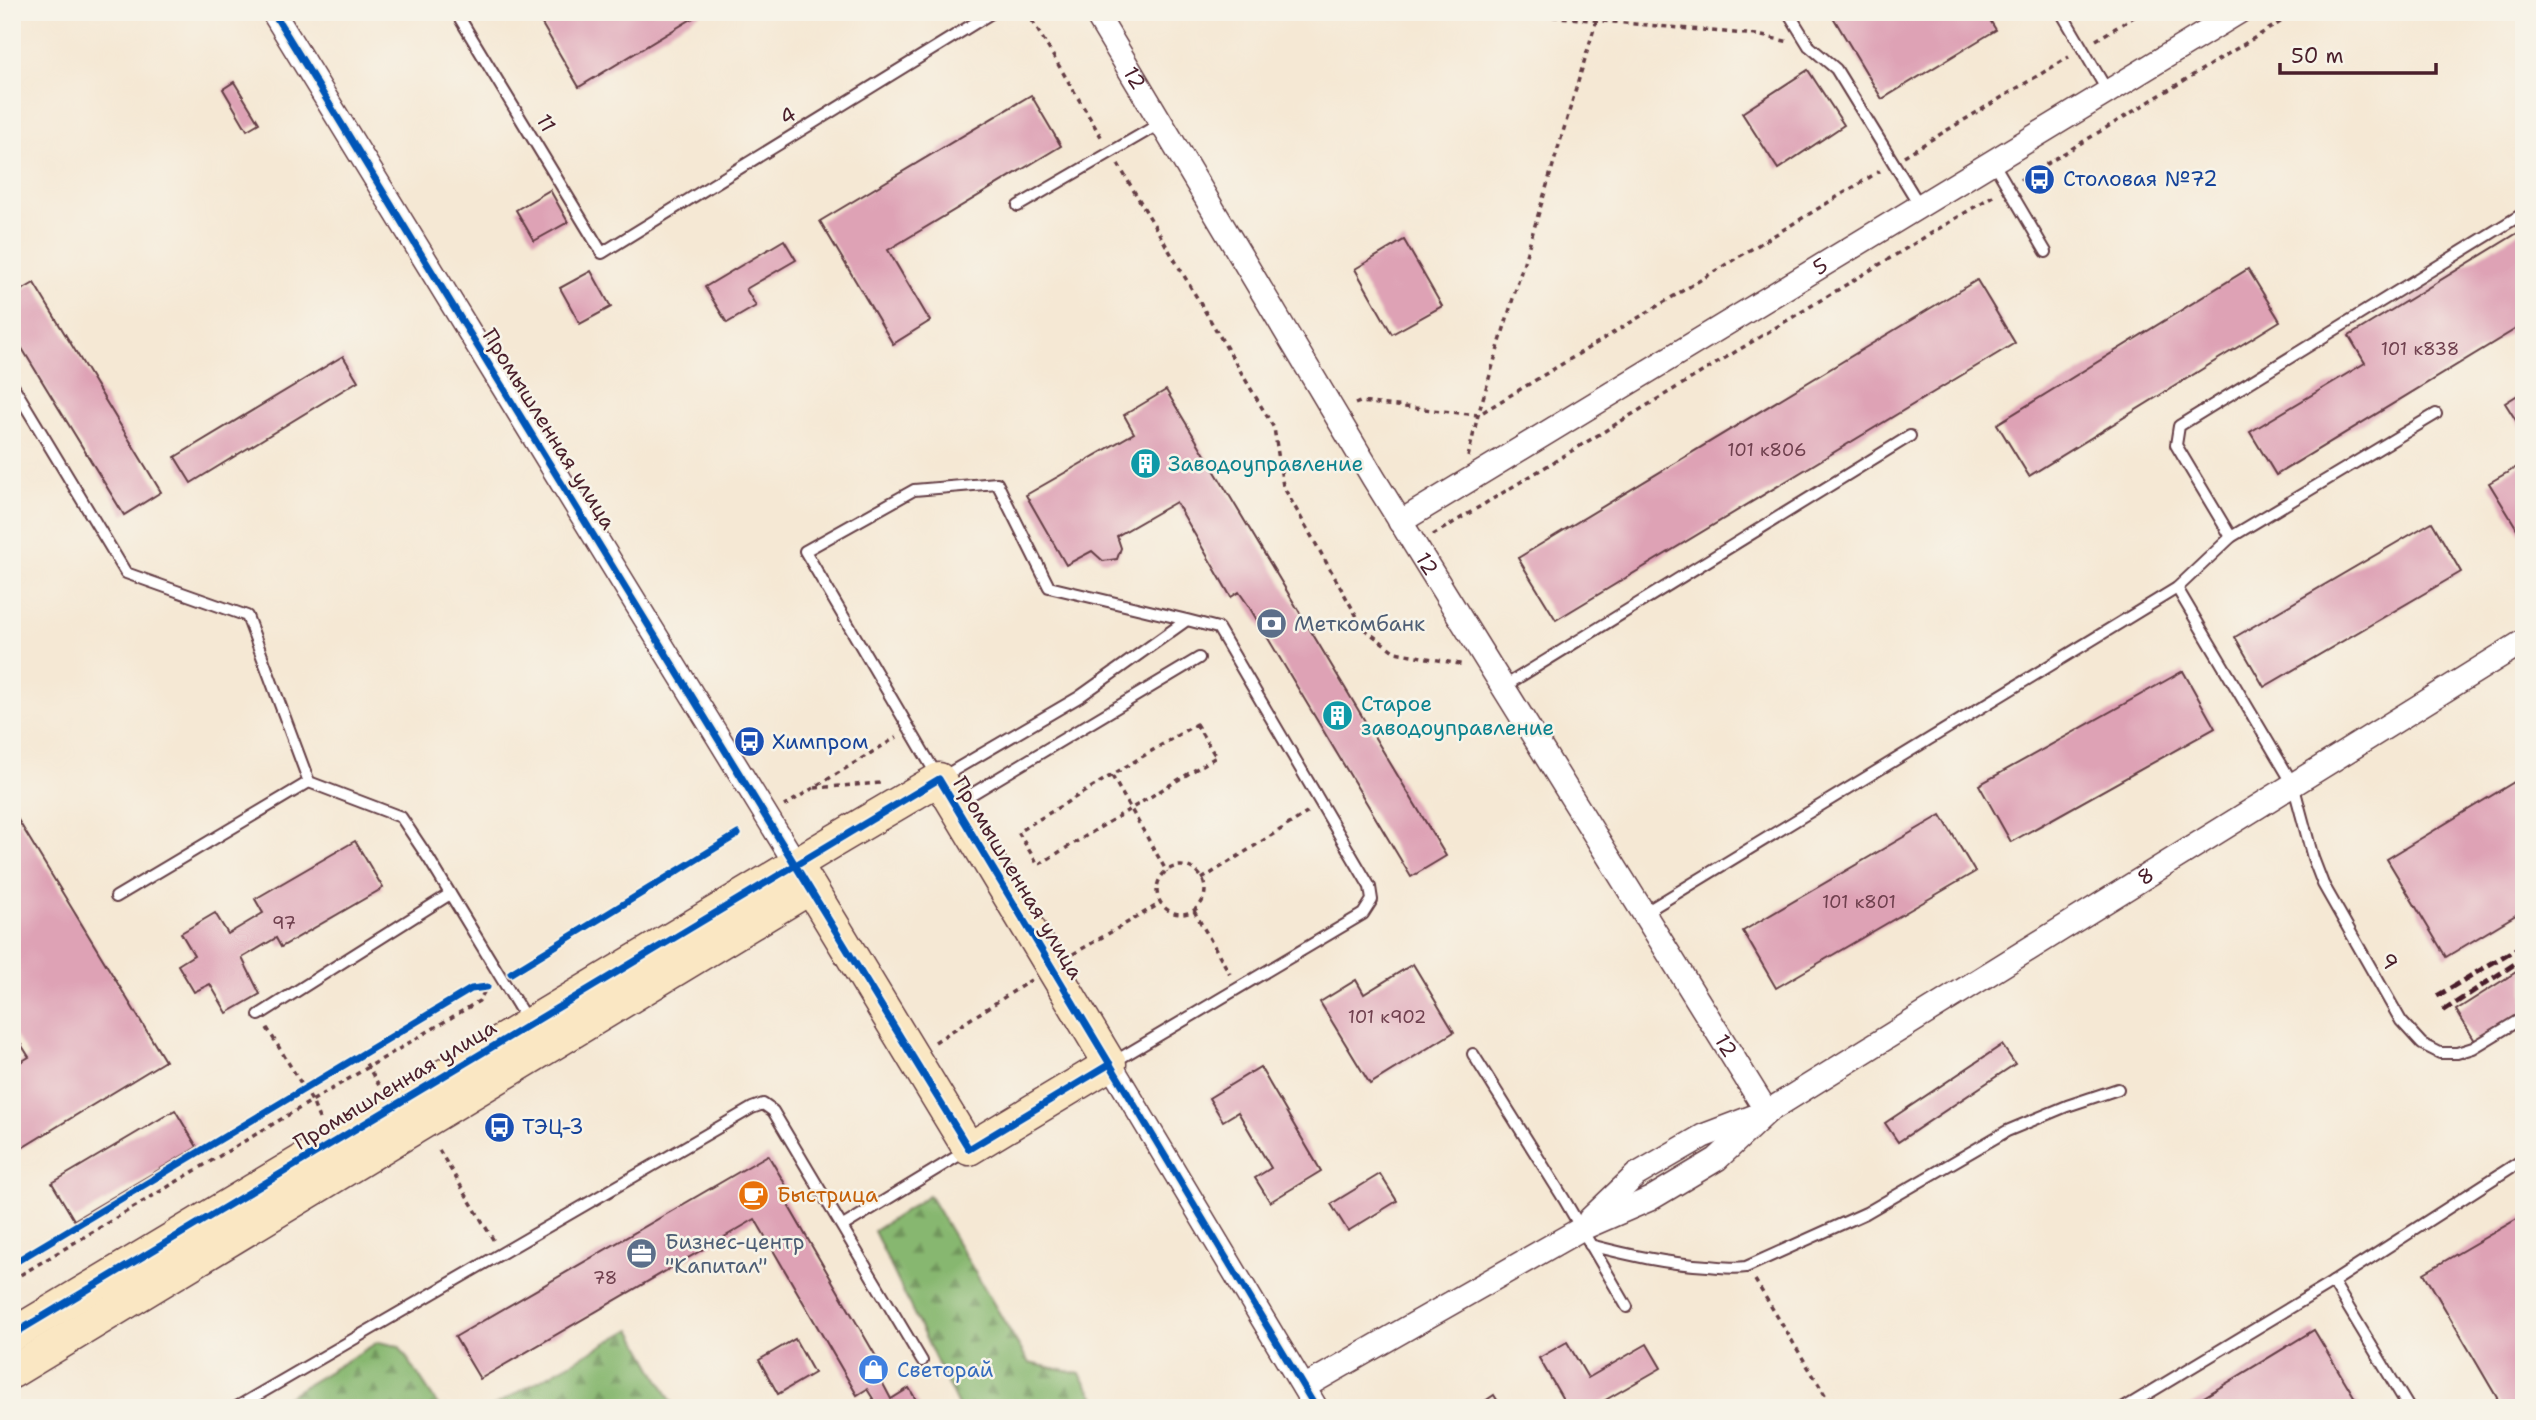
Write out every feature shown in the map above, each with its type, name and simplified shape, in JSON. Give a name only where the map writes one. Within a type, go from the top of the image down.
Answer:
[{"type":"street","name":"Промышленная улица","points":[[273,12],[969,1149]]},
{"type":"street","name":"12","points":[[1094,12],[1400,522],[1767,1112]]},
{"type":"street","name":"5","points":[[1400,522],[2239,12]]},
{"type":"street","name":"8","points":[[1304,1387],[1585,1237],[1717,1159],[1767,1112],[2524,641]]},
{"type":"street","name":"Промышленная улица","points":[[12,1335],[536,1037],[946,791],[1316,1408]]},
{"type":"street","name":"Промышленная улица","points":[[12,1372],[536,1037]]},
{"type":"street","points":[[969,1149],[1110,1064]]},
{"type":"lane","name":"11","points":[[456,12],[602,253]]},
{"type":"lane","name":"4","points":[[602,253],[993,12]]},
{"type":"lane","points":[[1788,12],[1809,46],[1836,69],[1920,206]]},
{"type":"lane","points":[[2061,12],[2108,92]]},
{"type":"lane","points":[[1018,206],[1161,123]]},
{"type":"lane","points":[[1993,162],[2046,252]]},
{"type":"lane","points":[[2231,537],[2176,445],[2179,426],[2524,213]]},
{"type":"lane","points":[[12,384],[126,573],[247,616],[309,782],[401,817],[536,1037]]},
{"type":"lane","points":[[1644,913],[2177,589],[2231,537],[2437,414]]},
{"type":"lane","points":[[1498,678],[1910,436]]},
{"type":"lane","points":[[946,791],[805,551],[914,490],[997,483],[1049,587],[1218,628],[1370,887],[1372,900],[1363,914],[1110,1064]]},
{"type":"lane","name":"9","points":[[2177,589],[2294,784],[2313,858],[2323,884],[2401,1021],[2422,1044],[2440,1054],[2457,1054],[2473,1048],[2524,1017]]},
{"type":"lane","points":[[946,791],[1187,620]]},
{"type":"lane","points":[[946,791],[1199,658]]},
{"type":"lane","points":[[116,897],[309,782]]},
{"type":"lane","points":[[259,1015],[450,894]]},
{"type":"lane","points":[[1473,1054],[1627,1307]]},
{"type":"lane","points":[[1585,1237],[1643,1258],[1737,1269],[1867,1213],[2007,1131],[2067,1106],[2118,1089]]},
{"type":"lane","points":[[235,1408],[763,1104],[774,1111],[922,1361]]},
{"type":"lane","points":[[843,1226],[969,1149]]},
{"type":"lane","points":[[2124,1408],[2333,1282],[2524,1159]]},
{"type":"lane","points":[[2333,1282],[2409,1408]]},
{"type":"path","points":[[1027,12],[1274,428],[1283,486],[1363,629],[1395,652],[1498,678]]},
{"type":"path","points":[[1503,12],[1757,35],[1809,46]]},
{"type":"path","points":[[1461,486],[1478,415],[1600,12]]},
{"type":"path","points":[[1335,415],[1360,402],[1478,415],[2142,12]]},
{"type":"path","points":[[1415,546],[2297,12]]},
{"type":"path","points":[[1196,724],[1216,757],[1131,809],[1038,865],[1018,832],[1196,724]]},
{"type":"path","points":[[783,806],[910,730]]},
{"type":"path","points":[[1112,776],[1167,872]]},
{"type":"path","points":[[813,788],[888,783]]},
{"type":"path","points":[[1202,879],[1321,804]]},
{"type":"path","points":[[511,972],[738,834]]},
{"type":"path","points":[[1174,868],[1190,868],[1202,879],[1205,885],[1203,899],[1194,910],[1180,914],[1172,912],[1158,897],[1159,883],[1167,872],[1174,868]]},
{"type":"path","points":[[1194,910],[1238,988]]},
{"type":"path","points":[[12,1280],[479,1001],[483,988]]},
{"type":"path","points":[[259,1015],[312,1101],[320,1120]]},
{"type":"path","points":[[350,1062],[372,1049]]},
{"type":"path","points":[[361,1055],[380,1088]]},
{"type":"path","points":[[293,1096],[316,1082]]},
{"type":"path","points":[[439,1150],[501,1253]]},
{"type":"path","points":[[1746,1266],[1833,1408]]},
{"type":"green space","points":[[929,1195],[1029,1363],[1080,1374],[1102,1408],[959,1408],[874,1231]]},
{"type":"green space","points":[[631,1329],[675,1408],[490,1408]]},
{"type":"green space","points":[[378,1342],[399,1346],[440,1408],[268,1408]]},
{"type":"building","points":[[535,12],[703,12],[579,87]]},
{"type":"building","points":[[1830,12],[1985,12],[1996,30],[1882,99]]},
{"type":"building","points":[[1808,70],[1844,125],[1778,169],[1742,113]]},
{"type":"building","points":[[234,82],[259,123],[247,130],[223,89]]},
{"type":"building","points":[[1031,95],[1061,146],[888,250],[930,321],[893,344],[820,221]]},
{"type":"building","points":[[550,190],[568,222],[534,241],[516,210]]},
{"type":"building","points":[[2524,229],[2524,324],[2276,475],[2250,432],[2365,363],[2349,336]]},
{"type":"building","points":[[784,240],[796,260],[746,289],[756,306],[727,323],[705,287]]},
{"type":"building","points":[[1404,240],[1442,306],[1392,334],[1355,269]]},
{"type":"building","points":[[2248,269],[2280,321],[2029,476],[1997,424]]},
{"type":"building","points":[[591,271],[611,307],[580,324],[560,288]]},
{"type":"building","points":[[1977,280],[2015,343],[1556,620],[1518,558]]},
{"type":"building","points":[[34,283],[161,492],[124,515],[12,332],[12,296]]},
{"type":"building","points":[[343,356],[358,381],[191,483],[175,457]]},
{"type":"building","name":"Заводоуправление","points":[[1166,390],[1446,856],[1411,877],[1248,605],[1239,592],[1231,597],[1176,502],[1117,536],[1121,548],[1117,559],[1103,561],[1092,551],[1066,565],[1026,495],[1134,433],[1124,415]]},
{"type":"building","points":[[2524,391],[2524,433],[2505,403]]},
{"type":"building","points":[[2524,463],[2524,536],[2522,537],[2489,483]]},
{"type":"building","points":[[2432,522],[2461,572],[2264,687],[2235,637]]},
{"type":"building","points":[[2183,671],[2215,728],[2011,842],[1979,785]]},
{"type":"building","points":[[2524,776],[2524,910],[2446,957],[2387,859]]},
{"type":"building","points":[[12,810],[165,1061],[12,1154],[12,1067],[29,1057],[12,1030]]},
{"type":"building","points":[[1941,815],[1975,872],[1776,988],[1743,931]]},
{"type":"building","points":[[355,841],[383,888],[281,947],[276,938],[242,958],[260,994],[227,1013],[210,984],[194,992],[178,965],[194,955],[181,933],[215,913],[228,934],[263,913],[255,899]]},
{"type":"building","points":[[1413,964],[1454,1032],[1370,1084],[1320,1002],[1356,980],[1364,994]]},
{"type":"building","points":[[2524,967],[2524,1011],[2475,1041],[2456,1010]]},
{"type":"building","points":[[2002,1045],[2015,1064],[1898,1142],[1885,1123]]},
{"type":"building","points":[[1260,1067],[1321,1171],[1270,1202],[1255,1178],[1271,1168],[1238,1112],[1223,1121],[1209,1098]]},
{"type":"building","points":[[175,1110],[197,1147],[74,1220],[52,1183]]},
{"type":"building","points":[[768,1155],[788,1189],[781,1193],[888,1377],[881,1380],[891,1399],[909,1388],[921,1408],[873,1408],[877,1405],[867,1389],[857,1395],[755,1219],[480,1379],[455,1337]]},
{"type":"building","points":[[1380,1174],[1397,1201],[1348,1231],[1331,1204]]},
{"type":"building","points":[[2524,1215],[2524,1408],[2503,1408],[2424,1273]]},
{"type":"building","points":[[2314,1330],[2361,1408],[2186,1408]]},
{"type":"building","points":[[795,1339],[814,1373],[778,1394],[759,1360]]},
{"type":"building","points":[[1567,1342],[1588,1378],[1647,1344],[1661,1368],[1602,1402],[1606,1408],[1568,1408],[1539,1358]]},
{"type":"building","points":[[1494,1395],[1502,1408],[1475,1408]]},
{"type":"railway","points":[[2437,996],[2524,944]]},
{"type":"railway","points":[[2443,1011],[2524,958]]},
{"type":"cycle path","points":[[273,12],[969,1149],[1110,1064]]},
{"type":"cycle path","points":[[12,1335],[939,779],[1316,1408]]},
{"type":"cycle path","points":[[511,973],[738,834]]},
{"type":"cycle path","points":[[12,1264],[471,989],[487,987]]},
{"type":"place","name":"Столовая №72","points":[[2040,179]]},
{"type":"place","name":"Заводоуправление","points":[[1145,464]]},
{"type":"place","name":"Меткомбанк","points":[[1271,624]]},
{"type":"place","name":"Старое заводоуправление","points":[[1338,716]]},
{"type":"place","name":"Химпром","points":[[749,742]]},
{"type":"place","name":"ТЭЦ-3","points":[[499,1127]]},
{"type":"place","name":"Быстрица","points":[[754,1195]]},
{"type":"place","name":"Бизнес-центр \"Капитал\"","points":[[642,1254]]},
{"type":"place","name":"Светорай","points":[[874,1370]]}]
